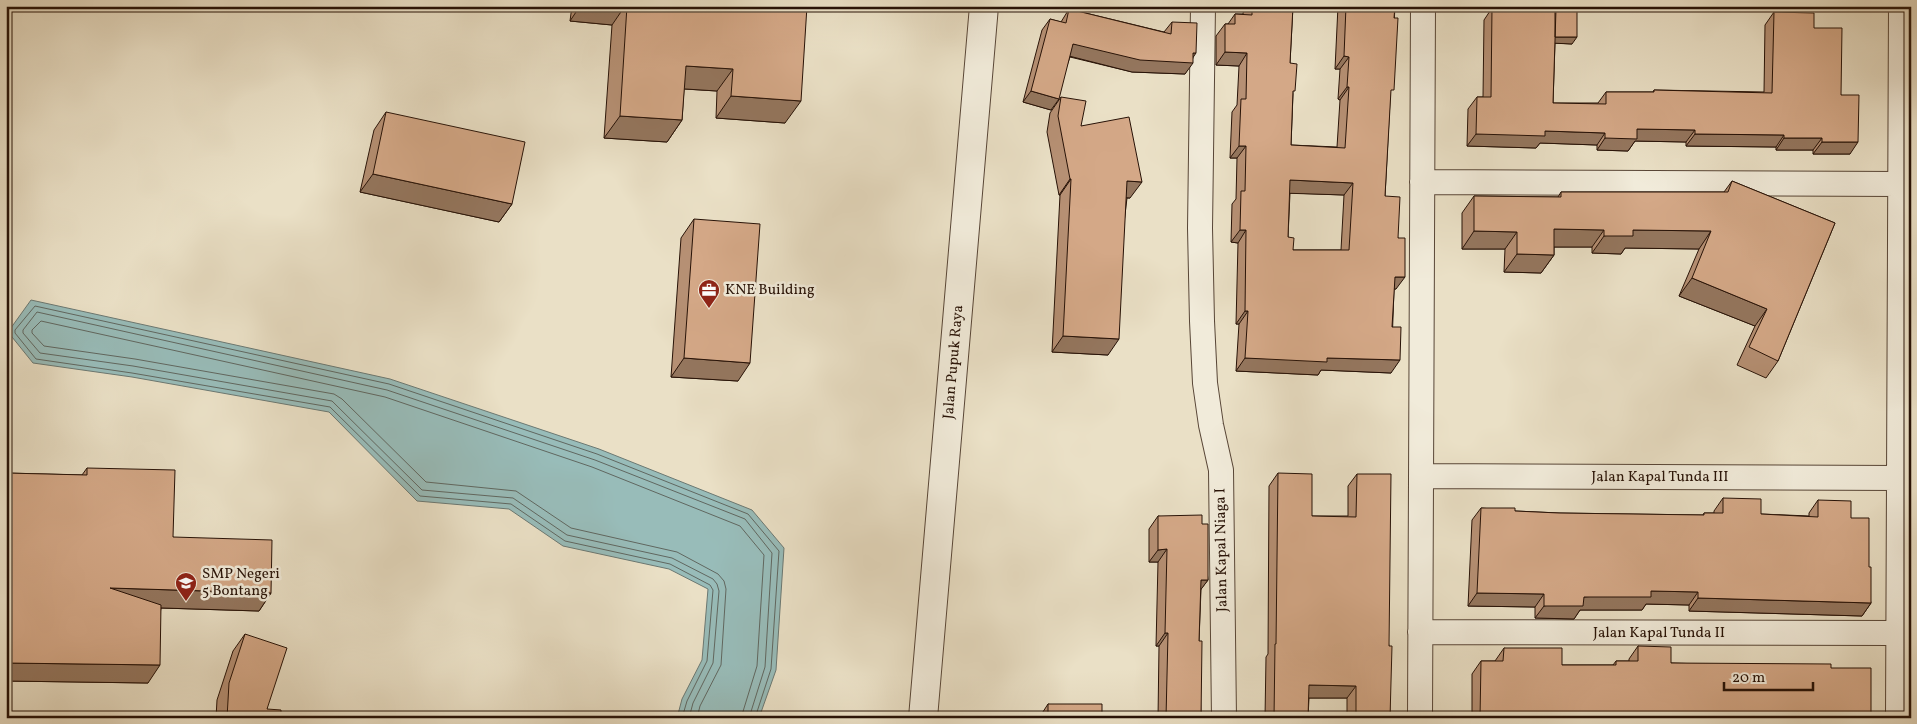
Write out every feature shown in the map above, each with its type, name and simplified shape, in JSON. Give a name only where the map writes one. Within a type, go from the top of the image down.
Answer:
[{"type":"street","name":"Jalan Pupuk Raya","points":[[923,718],[984,6]]},
{"type":"street","name":"Jalan Kapal Niaga I","points":[[1203,6],[1200,228],[1205,383],[1211,425],[1221,470],[1224,718]]},
{"type":"street","points":[[1420,718],[1423,6]]},
{"type":"street","points":[[1898,718],[1905,319],[1900,184],[1901,6]]},
{"type":"street","points":[[1422,182],[1900,184]]},
{"type":"street","name":"Jalan Kapal Tunda III","points":[[1421,476],[1903,465]]},
{"type":"street","name":"Jalan Kapal Tunda II","points":[[1420,632],[1898,633]]},
{"type":"water","points":[[31,300],[390,379],[599,449],[752,510],[784,548],[776,670],[759,718],[677,718],[682,699],[702,660],[708,589],[669,569],[563,546],[509,509],[417,501],[329,412],[132,377],[33,363],[8,332]]},
{"type":"building","points":[[627,6],[807,6],[801,101],[731,96],[733,69],[686,66],[682,120],[620,116]]},
{"type":"building","points":[[1252,6],[1293,6],[1290,63],[1297,64],[1295,91],[1293,91],[1291,145],[1345,148],[1349,87],[1347,87],[1349,57],[1344,56],[1346,6],[1395,6],[1394,18],[1398,18],[1394,90],[1391,90],[1385,196],[1400,197],[1398,238],[1405,238],[1405,277],[1395,277],[1392,327],[1401,327],[1400,360],[1327,358],[1327,362],[1245,358],[1248,311],[1245,311],[1246,230],[1240,230],[1241,191],[1245,191],[1246,146],[1239,146],[1241,99],[1246,99],[1247,53],[1225,52],[1225,24],[1235,24],[1235,14],[1252,15]],"holes":[[[1290,180],[1353,183],[1349,250],[1293,250],[1294,238],[1288,237]]]},
{"type":"building","points":[[1492,8],[1556,9],[1553,103],[1606,104],[1606,92],[1654,92],[1654,90],[1772,93],[1774,12],[1814,13],[1814,28],[1842,28],[1841,95],[1859,95],[1858,142],[1822,142],[1822,138],[1784,138],[1784,135],[1695,134],[1695,130],[1637,129],[1637,139],[1605,138],[1605,133],[1545,131],[1545,136],[1476,134],[1477,97],[1491,97]]},
{"type":"building","points":[[1555,8],[1577,8],[1577,37],[1555,37]]},
{"type":"building","points":[[1069,9],[1171,34],[1172,22],[1197,23],[1196,53],[1193,53],[1193,63],[1140,60],[1073,44],[1059,99],[1031,91],[1050,19],[1066,23]]},
{"type":"building","points":[[1061,97],[1086,101],[1081,126],[1129,117],[1142,182],[1127,181],[1119,339],[1063,336],[1071,179],[1058,116]]},
{"type":"building","points":[[386,112],[525,142],[512,204],[373,174]]},
{"type":"building","points":[[1732,181],[1835,223],[1778,361],[1749,347],[1767,309],[1692,278],[1711,231],[1633,230],[1633,236],[1604,236],[1604,230],[1554,229],[1554,255],[1517,254],[1517,232],[1474,231],[1474,196],[1561,197],[1561,192],[1728,192]]},
{"type":"building","name":"KNE Building","points":[[694,219],[760,224],[750,363],[684,358]]},
{"type":"building","points":[[87,468],[175,470],[173,537],[272,540],[271,593],[110,588],[161,605],[160,665],[6,663],[6,473],[87,475]]},
{"type":"building","points":[[1278,473],[1312,474],[1312,516],[1356,517],[1357,474],[1391,474],[1389,646],[1392,646],[1390,718],[1356,718],[1356,686],[1309,685],[1308,718],[1274,718]]},
{"type":"building","points":[[1723,498],[1761,499],[1761,514],[1818,517],[1818,500],[1851,501],[1851,518],[1869,518],[1871,603],[1698,598],[1698,592],[1651,591],[1651,597],[1584,597],[1583,606],[1544,606],[1544,594],[1477,593],[1481,508],[1515,508],[1515,511],[1559,513],[1704,515],[1704,513],[1723,513]]},
{"type":"building","points":[[1202,515],[1202,524],[1208,524],[1208,580],[1201,580],[1199,641],[1202,641],[1201,718],[1166,718],[1168,633],[1165,633],[1167,549],[1158,550],[1158,516]]},
{"type":"building","points":[[245,634],[287,648],[267,709],[281,710],[281,718],[227,718],[229,683]]},
{"type":"building","points":[[1638,646],[1671,647],[1671,663],[1831,664],[1831,668],[1871,668],[1871,718],[1480,718],[1481,661],[1503,661],[1504,648],[1562,648],[1562,665],[1616,665],[1616,661],[1638,661]]},
{"type":"building","points":[[1048,704],[1102,704],[1102,718],[1048,718]]},
{"type":"place","name":"KNE Building","points":[[709,309]]},
{"type":"place","name":"SMP Negeri 5 Bontang","points":[[186,602]]}]
